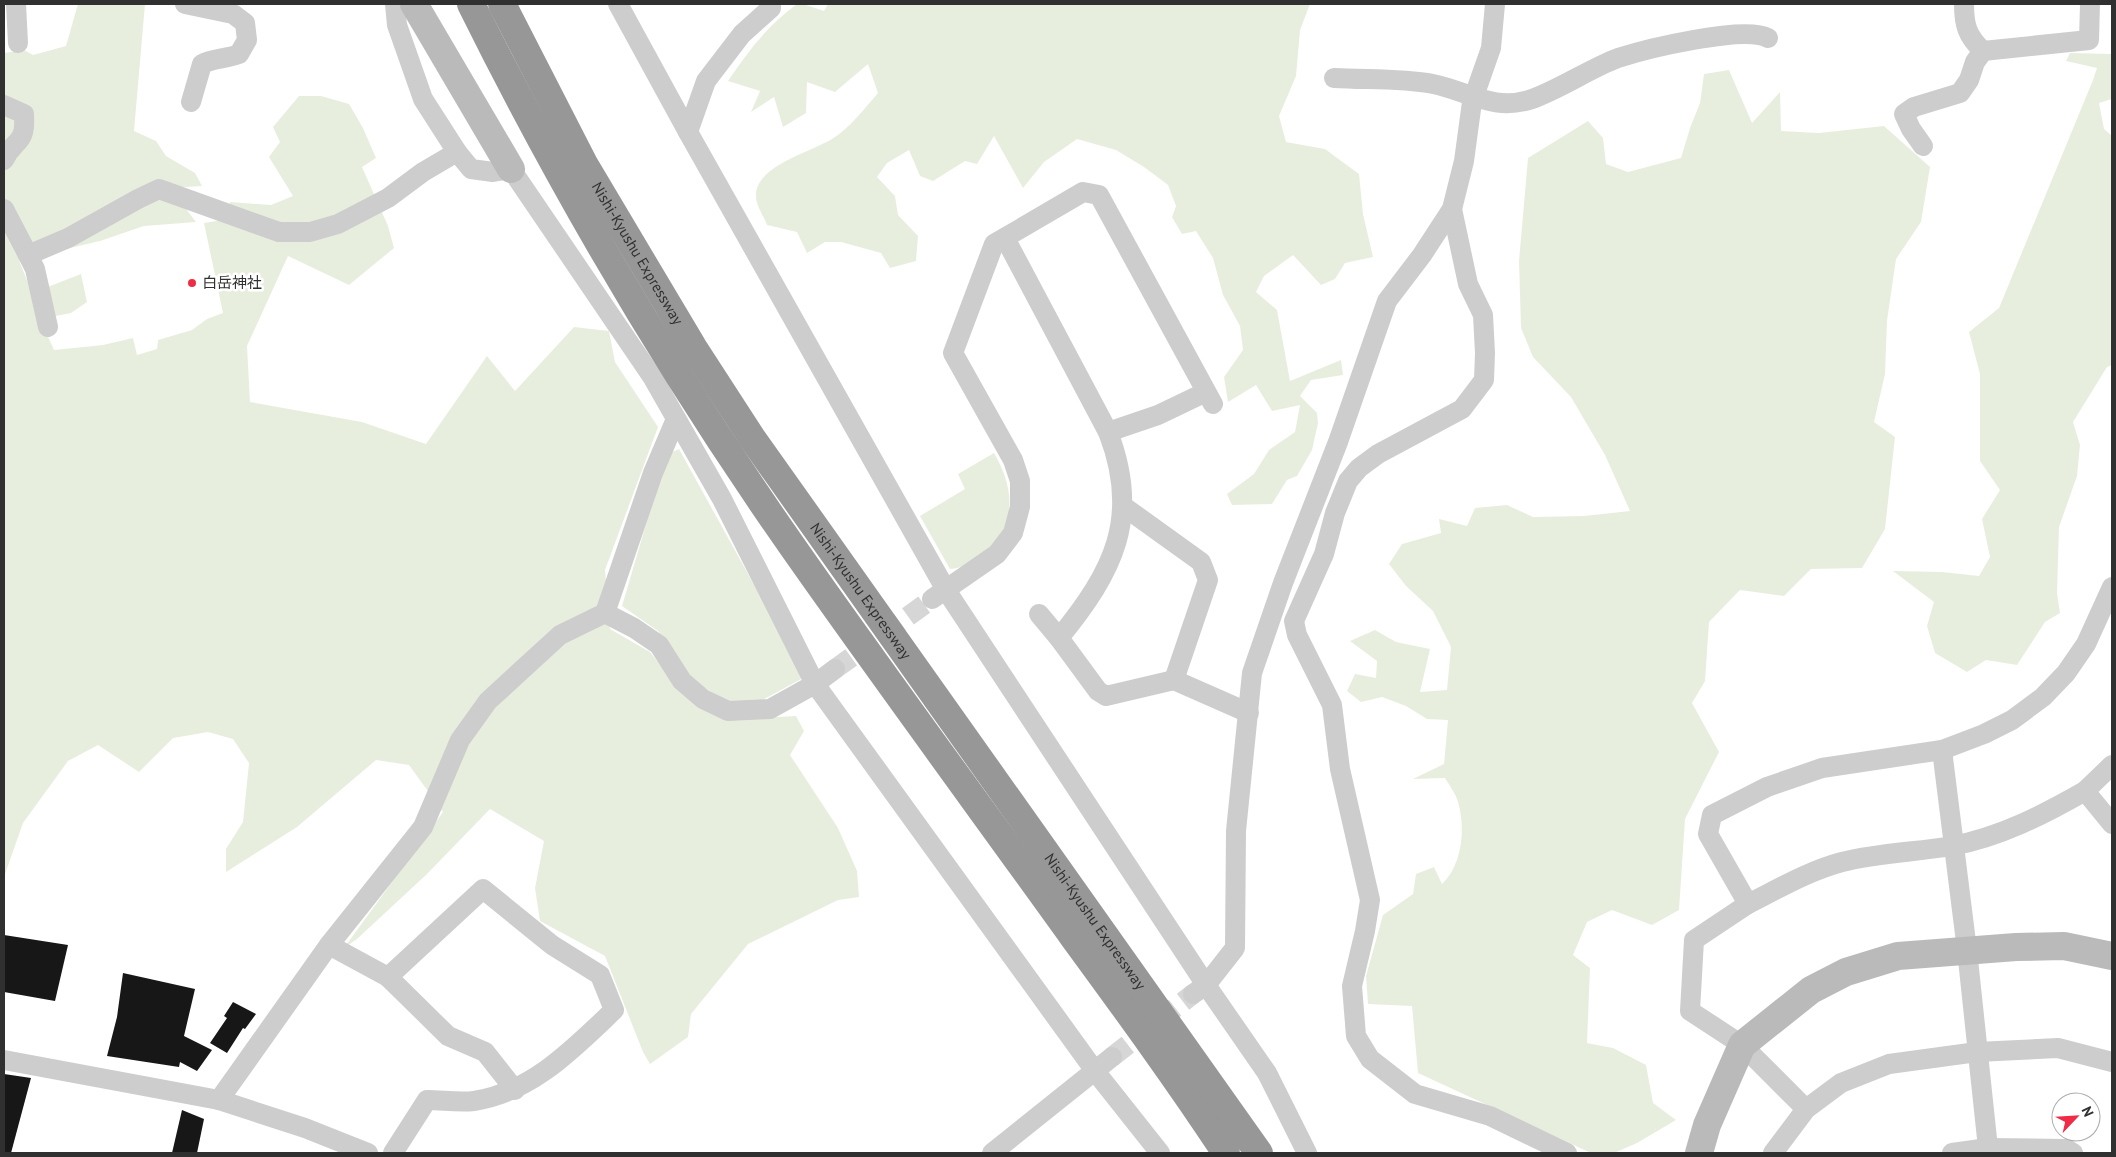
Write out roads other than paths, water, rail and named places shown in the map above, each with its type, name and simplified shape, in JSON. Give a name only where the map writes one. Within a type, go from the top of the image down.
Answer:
[{"type":"highway","name":"Nishi-Kyushu Expressway","points":[[471,4],[547,153],[595,238],[646,322],[752,486],[810,571],[1226,1153]]},
{"type":"highway","name":"Nishi-Kyushu Expressway","points":[[502,4],[584,164],[688,338],[752,438],[973,752],[1260,1153]]},
{"type":"street","points":[[16,4],[18,43]]},
{"type":"street","points":[[185,4],[233,14],[245,22],[247,40],[239,54],[224,59],[210,59],[202,64],[191,102]]},
{"type":"street","points":[[396,4],[397,25],[423,99],[457,152],[471,169],[493,172],[510,168]]},
{"type":"street","points":[[414,4],[510,168],[653,378],[722,499],[815,684],[1094,1071],[1160,1153]]},
{"type":"street","points":[[618,4],[939,595],[1200,989],[1267,1073],[1307,1153]]},
{"type":"street","points":[[688,132],[706,81],[742,34],[771,8],[771,4]]},
{"type":"street","points":[[1200,989],[1235,948],[1236,831],[1252,673],[1283,583],[1338,442],[1387,300],[1422,255],[1452,208],[1464,162],[1474,96],[1491,48],[1495,4]]},
{"type":"street","points":[[1964,4],[1966,29],[1976,45],[1983,51]]},
{"type":"street","points":[[1924,146],[1911,129],[1904,114],[1914,107],[1960,94],[1969,80],[1974,62],[1983,51],[2089,40],[2090,4]]},
{"type":"street","points":[[1334,78],[1402,80],[1434,84],[1494,103],[1514,103],[1533,98],[1618,58],[1710,37],[1740,34],[1768,38]]},
{"type":"street","points":[[4,105],[24,114],[25,128],[23,137],[7,154],[4,160]]},
{"type":"street","points":[[28,254],[68,238],[159,189],[279,232],[310,232],[338,224],[380,202],[423,172],[457,152]]},
{"type":"street","points":[[939,595],[998,554],[1013,534],[1020,507],[1020,481],[1013,460],[953,353],[994,244],[1083,192],[1099,196],[1209,398],[1108,432]]},
{"type":"street","points":[[1452,208],[1468,284],[1483,315],[1484,380],[1462,409],[1378,454],[1359,468],[1348,481],[1335,513],[1324,554],[1294,621],[1297,635],[1332,705],[1340,770],[1370,900],[1352,986],[1356,1036],[1370,1059],[1415,1094],[1490,1116],[1567,1153]]},
{"type":"street","points":[[4,209],[35,269],[48,327]]},
{"type":"street","points":[[1005,238],[1108,432],[1117,455],[1123,506],[1116,542],[1106,572],[1086,605],[1059,638]]},
{"type":"street","points":[[219,1100],[329,945],[424,827],[460,740],[488,701],[560,635],[605,613],[653,473],[676,419]]},
{"type":"street","points":[[1123,506],[1201,562],[1208,580],[1174,680]]},
{"type":"street","points":[[1748,904],[1708,834],[1712,815],[1767,787],[1822,768],[1942,750],[1984,734],[2012,720],[2043,697],[2066,673],[2086,644],[2112,589]]},
{"type":"street","points":[[605,613],[634,628],[659,645],[682,681],[703,700],[728,711],[770,709],[815,684],[835,669]]},
{"type":"street","points":[[1039,614],[1098,692],[1106,696],[1174,680],[1249,713]]},
{"type":"street","points":[[1942,750],[1988,1148]]},
{"type":"street","points":[[1806,1109],[1742,1045],[1690,1011],[1694,940],[1748,904],[1804,875],[1842,862],[1953,846],[1990,837],[2023,824],[2086,791],[2112,765]]},
{"type":"street","points":[[2086,791],[2112,824]]},
{"type":"street","points":[[388,977],[483,889],[552,944],[600,975],[614,1010],[559,1062],[514,1090],[473,1101],[427,1100],[394,1153]]},
{"type":"street","points":[[329,945],[388,977],[448,1036],[485,1052],[514,1090]]},
{"type":"street","points":[[1699,1153],[1707,1125],[1742,1045],[1811,990],[1846,972],[1898,956],[1966,950],[2064,946],[2112,956]]},
{"type":"street","points":[[1773,1153],[1806,1109],[1841,1083],[1889,1064],[1977,1052],[2058,1048],[2112,1062]]},
{"type":"street","points":[[992,1153],[1112,1057]]},
{"type":"street","points":[[4,1060],[219,1100],[305,1128],[368,1153]]},
{"type":"street","points":[[1952,1153],[1988,1148],[2039,1151],[2066,1150],[2073,1153]]},
{"type":"tunnel","points":[[835,669],[932,599]]},
{"type":"tunnel","points":[[1112,1057],[1193,994]]},
{"type":"place","name":"白岳神社","points":[[192,283]]}]
